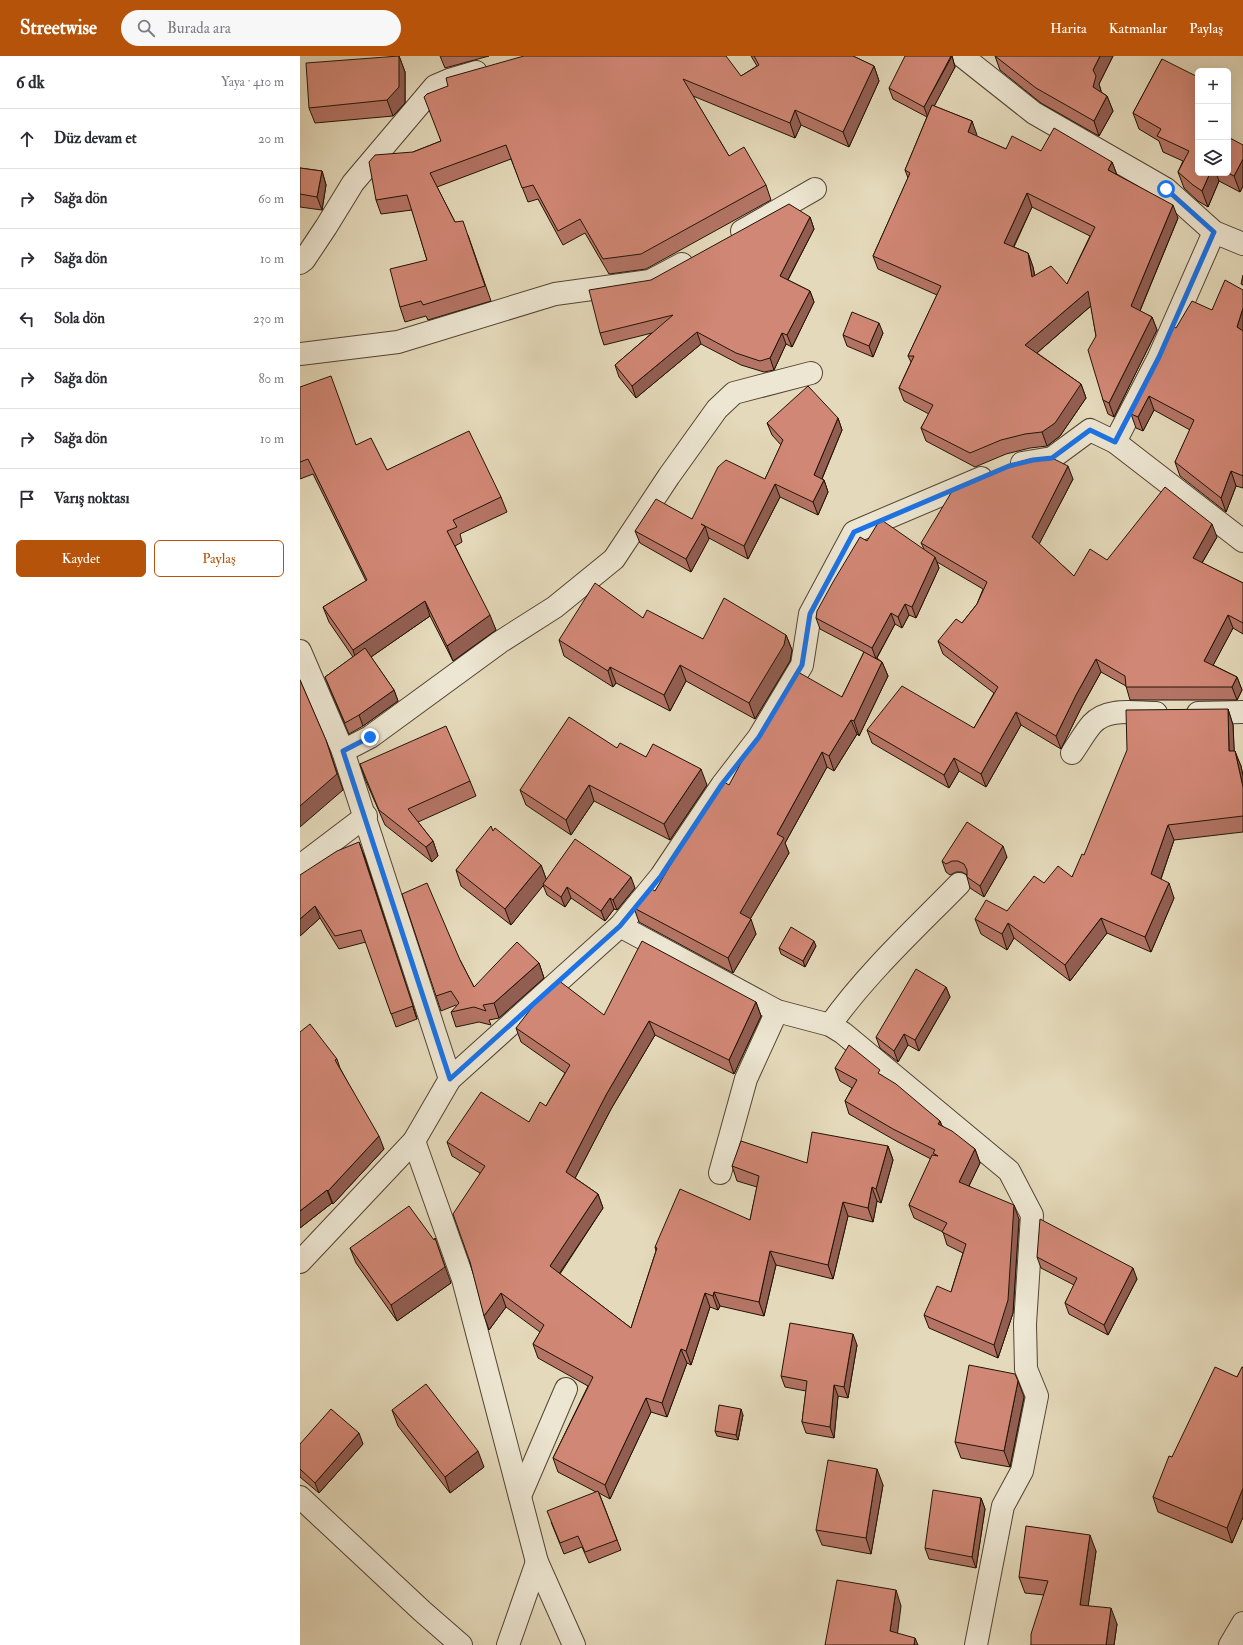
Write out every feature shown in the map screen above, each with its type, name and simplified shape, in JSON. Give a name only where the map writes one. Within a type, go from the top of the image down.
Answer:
[{"type":"street","points":[[962,56],[1034,113],[1166,189],[1214,232],[1243,244]]},
{"type":"street","points":[[300,264],[326,227],[353,183],[435,86],[449,80],[492,68]]},
{"type":"street","points":[[726,240],[815,189]]},
{"type":"street","points":[[1115,442],[1159,357],[1214,232]]},
{"type":"street","points":[[300,354],[398,342],[555,294],[650,281],[698,255]]},
{"type":"street","points":[[343,751],[370,737],[500,642],[555,607],[614,559],[712,415],[734,393],[811,373]]},
{"type":"street","points":[[300,1262],[414,1141],[450,1079],[620,926],[661,876],[722,784],[759,737],[802,665],[810,614],[854,532],[999,470],[1033,460],[1052,458],[1090,430],[1115,442],[1243,542]]},
{"type":"street","points":[[300,651],[343,751],[366,816],[450,1079]]},
{"type":"street","points":[[1072,752],[1093,724],[1102,717],[1111,713],[1243,712]]},
{"type":"street","points":[[300,866],[366,816]]},
{"type":"street","points":[[830,1025],[861,986],[959,884]]},
{"type":"street","points":[[620,926],[778,1011],[830,1025],[843,1033],[1009,1171],[1032,1215],[1025,1324],[1025,1354],[1026,1369],[1037,1396],[1022,1471],[1003,1506],[976,1645]]},
{"type":"street","points":[[720,1173],[746,1079],[778,1011]]},
{"type":"street","points":[[414,1141],[463,1279],[537,1562],[574,1645]]},
{"type":"street","points":[[520,1496],[566,1389]]},
{"type":"street","points":[[300,1497],[422,1611],[461,1645]]},
{"type":"street","points":[[508,1645],[537,1562]]},
{"type":"street","points":[[1230,1645],[1243,1623]]},
{"type":"building","points":[[399,56],[399,87],[387,100],[309,108],[306,63]]},
{"type":"building","points":[[524,56],[726,56],[741,76],[759,65],[754,56],[853,56],[874,66],[843,132],[795,110],[790,123],[683,79],[729,156],[744,147],[766,185],[641,254],[603,259],[580,219],[558,231],[533,185],[522,188],[506,145],[430,173],[455,222],[463,221],[485,286],[423,305],[421,301],[400,307],[390,269],[427,260],[407,195],[376,200],[369,162],[375,155],[413,152],[441,141],[424,97],[427,94],[448,86],[446,78]]},
{"type":"building","points":[[905,56],[951,56],[924,107],[889,88]]},
{"type":"building","points":[[995,56],[1100,56],[1093,70],[1096,76],[1093,87],[1107,96],[1094,121],[1036,88]]},
{"type":"building","points":[[1162,59],[1195,76],[1195,176],[1209,176],[1202,191],[1178,172],[1189,151],[1157,136],[1161,129],[1133,113]]},
{"type":"building","points":[[932,105],[972,121],[968,132],[1006,149],[1012,136],[1041,151],[1054,128],[1112,162],[1108,170],[1173,205],[1131,306],[1152,317],[1109,403],[1103,400],[1088,350],[1096,336],[1088,291],[1025,345],[1081,384],[1055,423],[1042,432],[1025,434],[1001,440],[970,453],[921,428],[933,405],[899,388],[914,356],[908,356],[941,286],[873,256],[910,173],[905,170]],"holes":[[[1027,193],[1095,227],[1067,284],[1051,266],[1032,277],[1028,253],[1004,243]]]},
{"type":"building","points":[[1231,139],[1243,145],[1243,159],[1234,176],[1231,174]]},
{"type":"building","points":[[300,168],[322,171],[317,197],[300,194]]},
{"type":"building","points":[[789,204],[810,217],[780,276],[810,291],[787,335],[782,333],[770,358],[760,361],[736,353],[697,332],[632,386],[615,365],[673,315],[600,333],[589,290],[651,280]]},
{"type":"building","points":[[1225,280],[1243,290],[1243,308],[1237,327],[1243,331],[1243,476],[1231,471],[1221,498],[1175,462],[1194,420],[1149,396],[1138,417],[1131,414],[1174,327],[1176,328],[1192,301],[1212,310]]},
{"type":"building","points":[[852,312],[879,323],[869,346],[843,335]]},
{"type":"building","points":[[331,376],[356,445],[371,438],[387,470],[469,431],[501,497],[453,520],[457,527],[447,531],[490,615],[447,646],[425,601],[353,650],[323,607],[367,580],[308,459],[300,462],[300,387]]},
{"type":"building","points":[[808,386],[838,418],[814,475],[824,480],[813,502],[775,484],[744,546],[705,526],[686,559],[635,531],[656,499],[692,519],[718,467],[726,460],[765,479],[783,440],[767,423]]},
{"type":"building","points":[[1050,457],[1068,466],[1032,537],[1074,576],[1090,549],[1107,560],[1165,487],[1212,524],[1193,558],[1243,583],[1243,623],[1228,615],[1204,661],[1237,677],[1232,687],[1126,687],[1125,676],[1096,659],[1056,736],[1016,712],[981,774],[954,758],[944,775],[867,730],[902,686],[974,728],[998,687],[938,641],[956,619],[962,623],[977,604],[987,582],[921,543],[954,488],[1008,465],[1030,459]]},
{"type":"building","points":[[883,521],[935,557],[912,607],[905,604],[898,617],[891,613],[872,648],[816,618],[817,611],[860,537],[867,541],[878,523]]},
{"type":"building","points":[[595,583],[643,618],[647,610],[703,639],[724,598],[786,635],[784,645],[749,703],[680,665],[664,695],[610,667],[608,671],[559,640]]},
{"type":"building","points":[[365,648],[394,690],[345,723],[325,677]]},
{"type":"building","points":[[864,652],[882,662],[854,721],[851,720],[829,756],[822,752],[777,834],[784,838],[740,913],[751,919],[728,958],[634,908],[650,888],[655,891],[687,837],[724,782],[729,785],[748,750],[764,729],[798,672],[842,697]]},
{"type":"building","points":[[300,680],[326,740],[337,774],[300,806]]},
{"type":"building","points":[[1228,709],[1229,751],[1235,751],[1243,787],[1243,816],[1168,825],[1151,874],[1169,883],[1145,937],[1101,918],[1065,965],[1008,923],[1002,934],[975,919],[986,900],[1007,911],[1034,876],[1044,883],[1058,866],[1072,877],[1082,854],[1084,855],[1127,750],[1126,710]]},
{"type":"building","points":[[569,717],[617,748],[620,743],[646,757],[653,744],[701,769],[664,824],[589,785],[566,820],[520,790]]},
{"type":"building","points":[[446,726],[470,781],[408,809],[433,841],[426,847],[379,810],[360,764]]},
{"type":"building","points":[[967,822],[1003,846],[980,886],[967,877],[967,870],[964,864],[958,861],[952,861],[946,864],[942,861]]},
{"type":"building","points":[[491,826],[493,831],[495,828],[541,865],[505,909],[456,870]]},
{"type":"building","points":[[575,839],[631,877],[613,900],[610,898],[601,911],[567,887],[561,897],[543,884]]},
{"type":"building","points":[[359,842],[413,1006],[391,1014],[361,930],[335,936],[315,906],[300,919],[300,875],[337,851]]},
{"type":"building","points":[[427,883],[460,960],[474,987],[517,942],[539,963],[494,1003],[483,1005],[486,1011],[474,1007],[451,1012],[459,1003],[451,991],[436,996],[402,894]]},
{"type":"building","points":[[791,927],[814,941],[803,961],[779,948]]},
{"type":"building","points":[[642,941],[756,1002],[729,1060],[649,1021],[606,1095],[566,1172],[598,1194],[550,1266],[631,1328],[657,1248],[655,1247],[680,1189],[750,1220],[759,1176],[732,1166],[741,1141],[807,1163],[812,1132],[888,1146],[876,1189],[872,1187],[868,1208],[843,1202],[828,1265],[770,1251],[759,1302],[714,1292],[713,1296],[705,1293],[686,1351],[681,1349],[662,1403],[646,1398],[605,1485],[553,1458],[593,1377],[533,1344],[544,1325],[501,1293],[484,1316],[470,1262],[453,1214],[485,1166],[447,1142],[481,1092],[529,1122],[540,1102],[546,1106],[570,1065],[516,1028],[541,996],[558,980],[604,1015]]},
{"type":"building","points":[[916,969],[946,987],[915,1040],[904,1034],[894,1051],[876,1037]]},
{"type":"building","points":[[310,1024],[337,1059],[335,1060],[379,1136],[328,1191],[327,1190],[300,1211],[300,1032]]},
{"type":"building","points":[[849,1045],[880,1070],[878,1073],[896,1084],[940,1121],[938,1124],[952,1131],[975,1149],[959,1182],[1014,1205],[1008,1300],[994,1345],[924,1315],[937,1286],[951,1292],[966,1244],[942,1232],[947,1223],[909,1205],[932,1155],[938,1156],[933,1153],[935,1150],[893,1129],[845,1101],[857,1080],[835,1068]]},
{"type":"building","points":[[409,1206],[434,1240],[435,1238],[445,1267],[391,1305],[350,1248]]},
{"type":"building","points":[[1040,1219],[1133,1268],[1104,1325],[1065,1303],[1077,1278],[1037,1257]]},
{"type":"building","points":[[790,1323],[853,1334],[844,1387],[834,1385],[830,1427],[802,1422],[807,1381],[781,1376]]},
{"type":"building","points":[[969,1365],[1015,1374],[1018,1381],[1004,1451],[955,1442]]},
{"type":"building","points":[[1215,1367],[1237,1377],[1243,1367],[1243,1488],[1227,1528],[1153,1497],[1169,1456],[1172,1457]]},
{"type":"building","points":[[426,1384],[478,1451],[445,1477],[392,1410]]},
{"type":"building","points":[[719,1405],[741,1409],[736,1435],[715,1431]]},
{"type":"building","points":[[331,1409],[359,1433],[315,1483],[300,1469],[300,1444]]},
{"type":"building","points":[[828,1460],[877,1469],[866,1538],[816,1530]]},
{"type":"building","points":[[933,1490],[981,1498],[972,1557],[925,1548]]},
{"type":"building","points":[[598,1491],[617,1540],[585,1552],[578,1536],[560,1543],[547,1511]]},
{"type":"building","points":[[1026,1526],[1090,1535],[1080,1605],[1111,1608],[1106,1645],[1031,1645],[1031,1634],[1048,1581],[1019,1577]]},
{"type":"building","points":[[837,1580],[896,1590],[890,1631],[915,1638],[914,1645],[825,1645]]},
{"type":"route","points":[[370,737],[343,751],[366,816],[450,1079],[620,926],[661,876],[722,784],[759,737],[802,665],[810,614],[854,532],[1009,466],[1033,460],[1052,458],[1090,430],[1115,442],[1159,357],[1214,232],[1166,189]]}]
